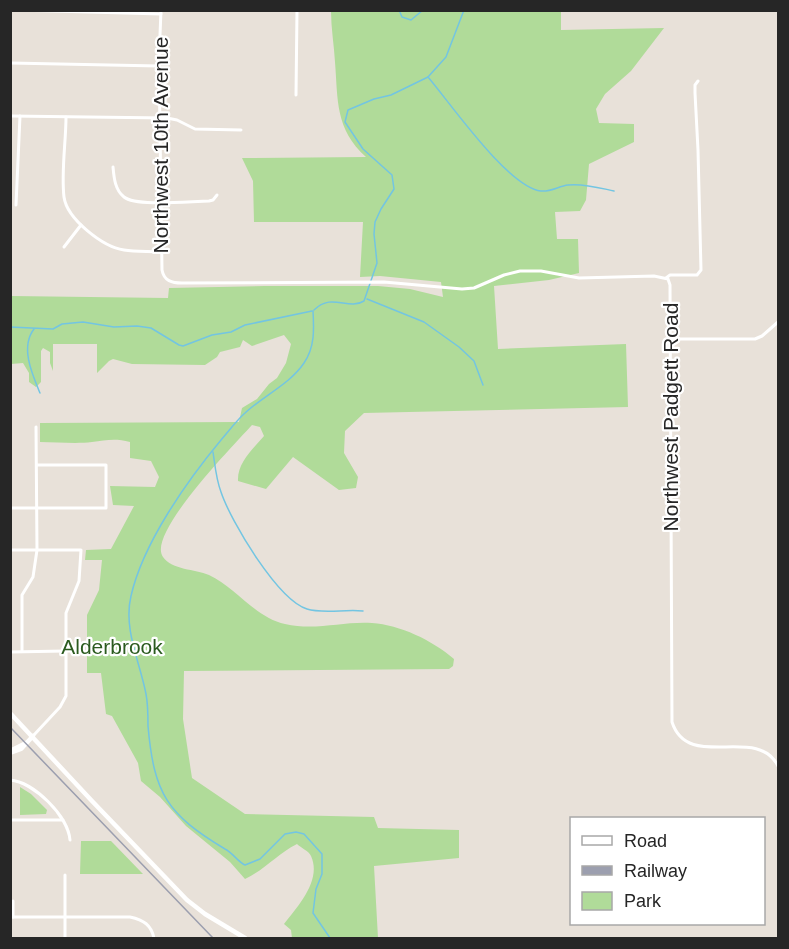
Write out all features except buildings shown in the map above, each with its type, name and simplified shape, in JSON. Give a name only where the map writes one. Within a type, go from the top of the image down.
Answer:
[{"type":"street","points":[[16,10],[161,12]]},
{"type":"street","points":[[296,95],[297,10]]},
{"type":"street","name":"Northwest 10th Avenue","points":[[161,12],[162,273],[166,279]]},
{"type":"street","points":[[10,63],[160,66]]},
{"type":"street","points":[[666,278],[670,275],[697,275],[701,270],[695,93],[695,85],[698,81]]},
{"type":"street","points":[[10,116],[161,118],[174,119],[195,129],[241,130]]},
{"type":"street","points":[[16,205],[20,116]]},
{"type":"street","points":[[66,117],[64,197],[70,212],[81,225],[108,246],[124,250],[162,252]]},
{"type":"street","points":[[113,167],[116,185],[124,198],[137,202],[209,201],[217,195]]},
{"type":"street","points":[[64,247],[81,225]]},
{"type":"street","name":"Northwest Padgett Road","points":[[166,279],[173,283],[348,282],[416,284],[467,289],[510,272],[526,270],[576,278],[654,276],[666,278],[670,285],[671,339],[671,709],[673,725],[681,737],[693,745],[757,749],[770,755],[778,766]]},
{"type":"street","points":[[671,339],[755,339],[778,322]]},
{"type":"street","points":[[22,651],[22,595],[33,577],[37,550],[36,427]]},
{"type":"street","points":[[10,508],[106,508],[106,465],[37,465]]},
{"type":"street","points":[[10,550],[81,550],[79,581],[66,613],[66,696],[60,707],[21,750],[10,752]]},
{"type":"street","points":[[10,652],[65,651]]},
{"type":"street","points":[[10,713],[187,900],[245,939]]},
{"type":"street","points":[[10,780],[21,782],[37,790],[63,820],[69,831],[70,840]]},
{"type":"street","points":[[10,820],[63,820]]},
{"type":"street","points":[[65,875],[65,939]]},
{"type":"street","points":[[14,901],[12,917],[130,917],[145,922],[153,931],[154,939]]},
{"type":"green space","name":"Alderbrook","points":[[331,11],[561,11],[561,30],[664,28],[631,71],[605,94],[596,109],[599,123],[634,124],[634,142],[589,164],[586,200],[580,211],[555,212],[557,239],[578,239],[579,273],[549,280],[494,286],[498,349],[626,344],[628,407],[364,413],[345,431],[344,453],[358,477],[356,488],[339,490],[293,457],[266,489],[238,481],[243,462],[264,436],[260,427],[252,425],[179,510],[167,529],[161,546],[163,557],[167,561],[178,567],[203,573],[219,580],[274,621],[308,627],[361,623],[383,624],[415,635],[454,659],[453,666],[449,669],[184,671],[183,719],[192,778],[245,814],[374,817],[378,828],[459,830],[459,858],[374,866],[378,938],[292,938],[291,930],[284,924],[302,901],[311,883],[314,865],[309,853],[297,844],[245,879],[230,862],[186,826],[160,797],[141,781],[138,763],[112,716],[106,714],[101,673],[87,673],[87,615],[99,590],[102,560],[85,560],[86,550],[111,549],[134,506],[113,505],[110,486],[155,487],[159,477],[151,461],[130,458],[130,442],[116,440],[80,443],[40,442],[40,423],[239,422],[242,408],[257,399],[277,378],[286,363],[291,344],[284,335],[252,346],[243,340],[240,347],[220,352],[217,357],[205,365],[132,364],[113,359],[97,373],[97,344],[53,344],[53,371],[50,352],[43,348],[41,351],[41,382],[36,387],[29,382],[29,373],[23,363],[11,364],[11,296],[168,298],[169,288],[378,286],[410,289],[443,297],[441,282],[380,276],[360,277],[363,222],[254,222],[253,181],[242,158],[366,157],[348,136],[340,113]]},
{"type":"green space","points":[[20,787],[31,794],[47,810],[46,814],[20,815]]},
{"type":"green space","points":[[81,841],[111,841],[143,874],[80,874]]},
{"type":"waterway","points":[[399,10],[402,17],[411,20],[423,10]]},
{"type":"waterway","points":[[314,310],[327,302],[358,304],[364,301],[377,263],[375,222],[394,189],[392,175],[363,149],[345,122],[348,110],[374,99],[391,95],[428,77],[446,57],[464,10]]},
{"type":"waterway","points":[[428,77],[481,143],[513,175],[528,186],[541,191],[574,185],[614,191]]},
{"type":"waterway","points":[[367,299],[424,322],[459,347],[474,361],[483,385]]},
{"type":"waterway","points":[[10,327],[53,329],[62,324],[83,322],[114,327],[137,326],[151,328],[183,346],[212,335],[231,332],[245,325],[312,311]]},
{"type":"waterway","points":[[313,311],[312,344],[304,363],[284,384],[239,419],[194,474],[156,534],[137,576],[131,596],[129,621],[147,698],[154,769],[167,800],[189,825],[245,865],[260,859],[285,834],[296,832],[304,834],[322,854],[322,874],[316,889],[313,913],[330,938]]},
{"type":"waterway","points":[[34,329],[30,336],[28,352],[31,369],[40,393]]},
{"type":"waterway","points":[[213,452],[219,487],[226,505],[245,540],[283,591],[295,603],[307,609],[363,611]]},
{"type":"railway","points":[[10,727],[213,938]]}]
